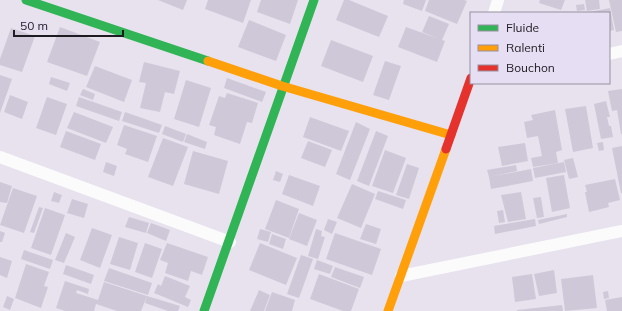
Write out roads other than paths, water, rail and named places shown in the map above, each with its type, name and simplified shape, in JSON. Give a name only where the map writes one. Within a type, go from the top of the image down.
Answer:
[{"type":"street","points":[[26,0],[282,86],[451,135]]},
{"type":"street","points":[[204,311],[230,242],[282,86],[314,0]]},
{"type":"street","points":[[494,12],[498,0]]},
{"type":"street","points":[[610,54],[622,51]]},
{"type":"street","points":[[388,311],[451,135],[472,84]]},
{"type":"street","points":[[0,156],[230,242]]},
{"type":"street","points":[[401,276],[622,231]]}]
